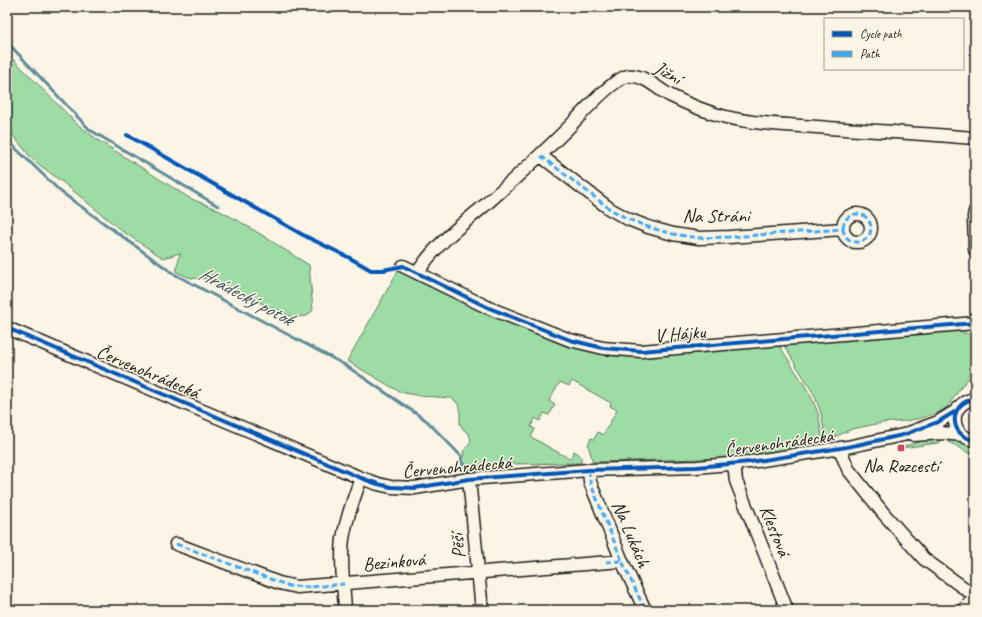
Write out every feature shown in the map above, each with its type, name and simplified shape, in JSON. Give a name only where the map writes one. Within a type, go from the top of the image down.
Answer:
[{"type":"street","name":"Jižní","points":[[418,272],[426,258],[442,242],[541,156],[602,94],[622,78],[634,76],[644,79],[666,94],[698,108],[726,117],[801,126],[975,138]]},
{"type":"street","name":"Na Stráni","points":[[541,156],[610,209],[628,219],[648,227],[673,234],[699,238],[843,229]]},
{"type":"street","points":[[975,211],[975,250]]},
{"type":"street","name":"V Hájku","points":[[403,266],[489,308],[570,340],[603,348],[642,351],[975,323]]},
{"type":"street","name":"Červenohrádecká","points":[[7,328],[361,478],[378,484],[403,488],[416,488],[469,479],[589,470],[697,467],[734,464],[840,449],[903,435],[938,422],[956,412],[964,402],[975,399]]},
{"type":"street","points":[[956,412],[955,423],[962,435]]},
{"type":"street","name":"Červenohrádecká","points":[[903,435],[941,433],[962,435],[975,440]]},
{"type":"street","points":[[840,449],[848,469],[884,514],[924,559],[975,597],[964,610]]},
{"type":"street","name":"Klestová","points":[[734,464],[736,481],[787,610]]},
{"type":"street","name":"Na Lukách","points":[[589,470],[590,482],[622,560],[645,610]]},
{"type":"street","points":[[345,610],[342,553],[348,514],[361,478]]},
{"type":"street","name":"Pěší","points":[[469,479],[482,610]]},
{"type":"street","name":"Bezinková","points":[[176,544],[289,586],[308,587],[622,560]]},
{"type":"green space","points":[[14,60],[77,124],[98,140],[191,199],[237,220],[309,265],[313,310],[307,316],[292,317],[252,299],[228,291],[210,279],[191,278],[176,272],[180,253],[163,258],[122,231],[32,159],[7,128],[7,69]]},
{"type":"green space","points":[[399,269],[576,346],[779,345],[810,394],[818,413],[823,441],[814,443],[815,448],[738,458],[593,462],[588,445],[591,438],[594,439],[598,432],[603,435],[617,410],[610,406],[611,403],[572,381],[569,386],[560,382],[549,401],[555,405],[549,415],[544,413],[540,421],[535,418],[531,427],[535,429],[531,437],[570,459],[574,451],[578,453],[581,463],[510,464],[466,469],[463,452],[471,440],[469,434],[460,424],[458,404],[452,398],[420,396],[400,392],[347,361]]},
{"type":"green space","points":[[962,329],[963,333],[967,333],[972,337],[973,354],[971,374],[947,407],[939,412],[922,418],[881,423],[852,429],[826,441],[821,413],[814,394],[783,344]]},
{"type":"green space","points":[[940,437],[940,441],[938,443],[902,448],[927,439]]},
{"type":"green space","points":[[945,439],[958,441],[965,444],[973,454],[968,453]]},
{"type":"waterway","points":[[7,42],[90,130],[218,206]]},
{"type":"waterway","name":"Hrádecký potok","points":[[7,140],[61,192],[174,274],[345,365],[427,421],[461,456],[464,472],[469,471]]},
{"type":"marked path","points":[[541,156],[610,209],[628,219],[648,227],[673,234],[699,238],[843,229]]},
{"type":"marked path","points":[[857,214],[867,218],[871,228],[867,238],[857,242],[847,238],[843,228],[847,218],[857,214]]},
{"type":"marked path","points":[[589,470],[590,482],[622,561],[645,610]]},
{"type":"marked path","points":[[176,544],[289,586],[308,587],[344,584]]},
{"type":"marked path","points":[[606,562],[622,561]]},
{"type":"cycle path","points":[[127,135],[303,235],[371,270],[383,270],[403,266],[489,308],[570,340],[603,348],[641,351],[975,323]]},
{"type":"cycle path","points":[[7,328],[361,478],[391,487],[415,488],[469,479],[589,470],[697,467],[750,462],[847,447],[903,435],[938,422],[956,411]]},
{"type":"cycle path","points":[[975,399],[960,406],[956,412],[955,420],[956,426],[960,433],[966,438],[975,440]]},
{"type":"place","name":"Na Rozcestí","points":[[901,448]]}]
